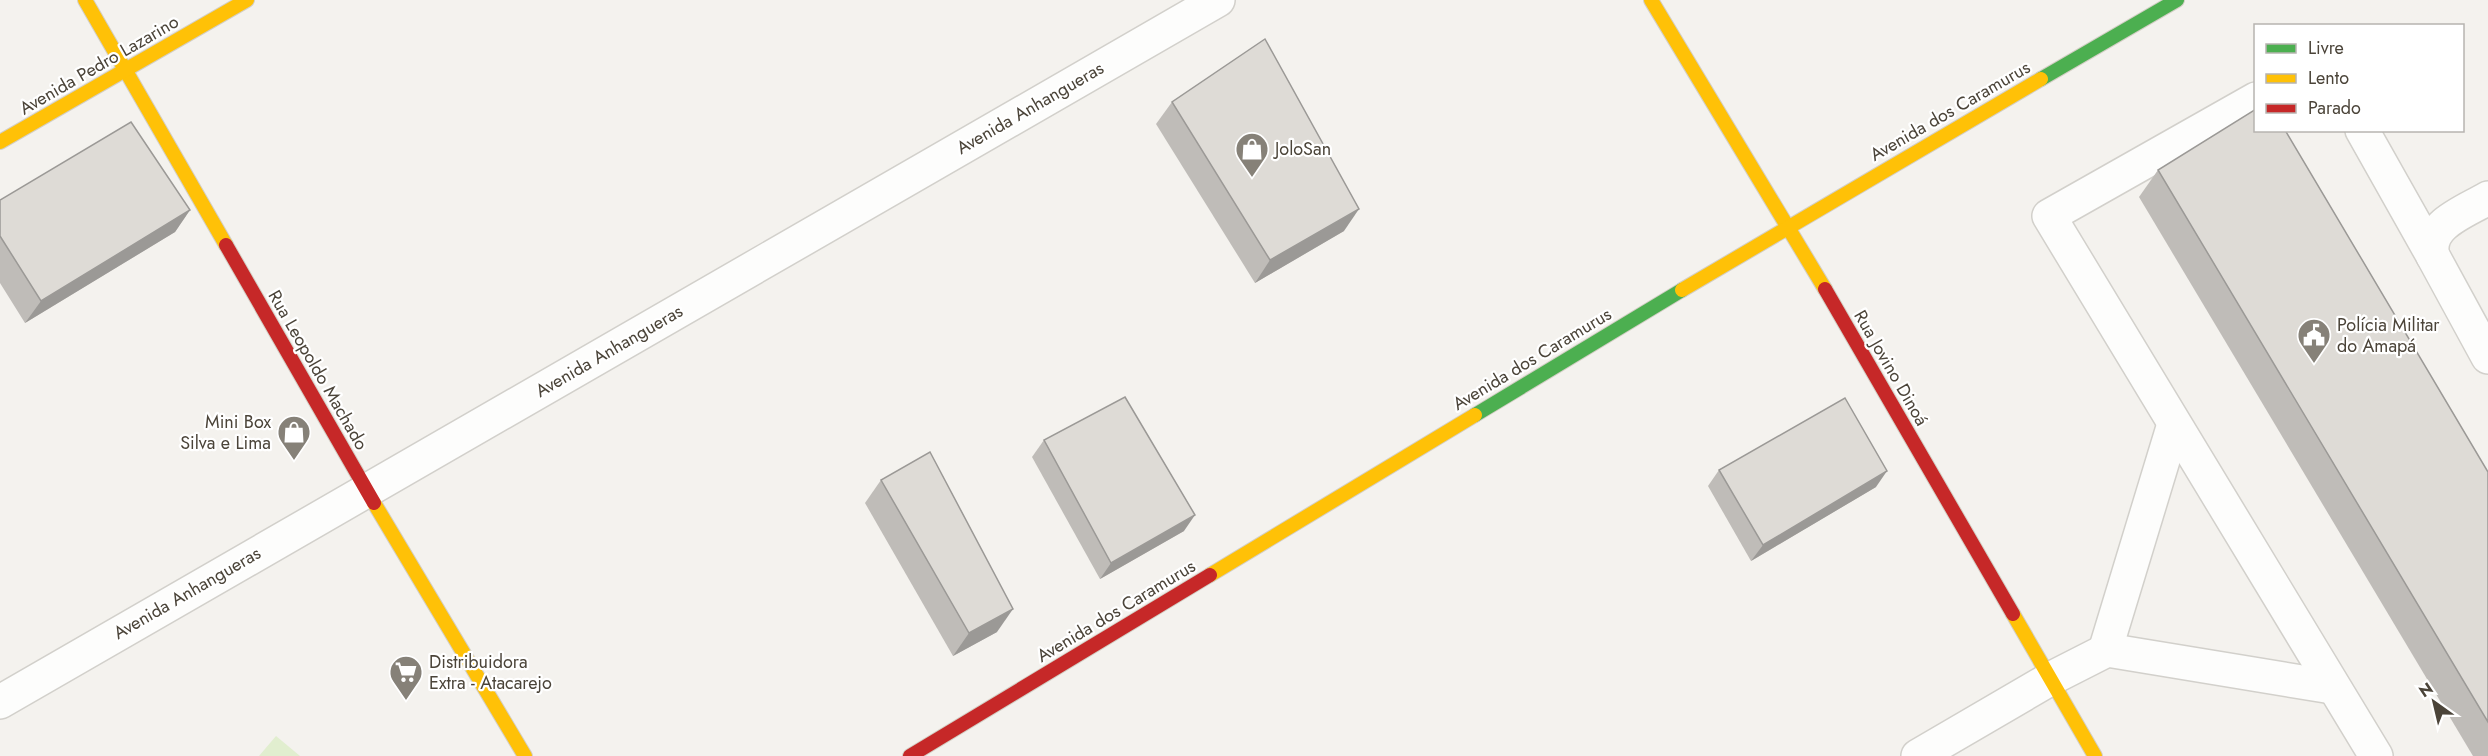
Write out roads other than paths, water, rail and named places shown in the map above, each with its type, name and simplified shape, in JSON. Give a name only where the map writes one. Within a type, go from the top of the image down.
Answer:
[{"type":"main road","name":"Rua Leopoldo Machado","points":[[85,0],[366,490],[525,756]]},
{"type":"main road","name":"Avenida Pedro Lazarino","points":[[0,142],[247,0]]},
{"type":"main road","name":"Rua Jovino Dinoá","points":[[1652,0],[1788,226],[2095,756]]},
{"type":"main road","name":"Avenida dos Caramurus","points":[[910,756],[1788,226],[2177,0]]},
{"type":"street","name":"Avenida Anhangueras","points":[[0,702],[1218,0]]},
{"type":"street","points":[[2254,100],[2049,216],[2332,687],[2376,756]]},
{"type":"street","points":[[2363,132],[2488,357]]},
{"type":"street","points":[[2433,256],[2431,240],[2439,228],[2488,198]]},
{"type":"street","points":[[2105,651],[2174,424]]},
{"type":"street","points":[[1918,756],[2050,679],[2105,651],[2332,687]]},
{"type":"place","name":"JoloSan","points":[[1252,178]]},
{"type":"place","name":"Polícia Militar do Amapá","points":[[2314,364]]},
{"type":"place","name":"Mini Box Silva e Lima","points":[[294,461]]},
{"type":"place","name":"Distribuidora Extra - Atacarejo","points":[[406,701]]}]
